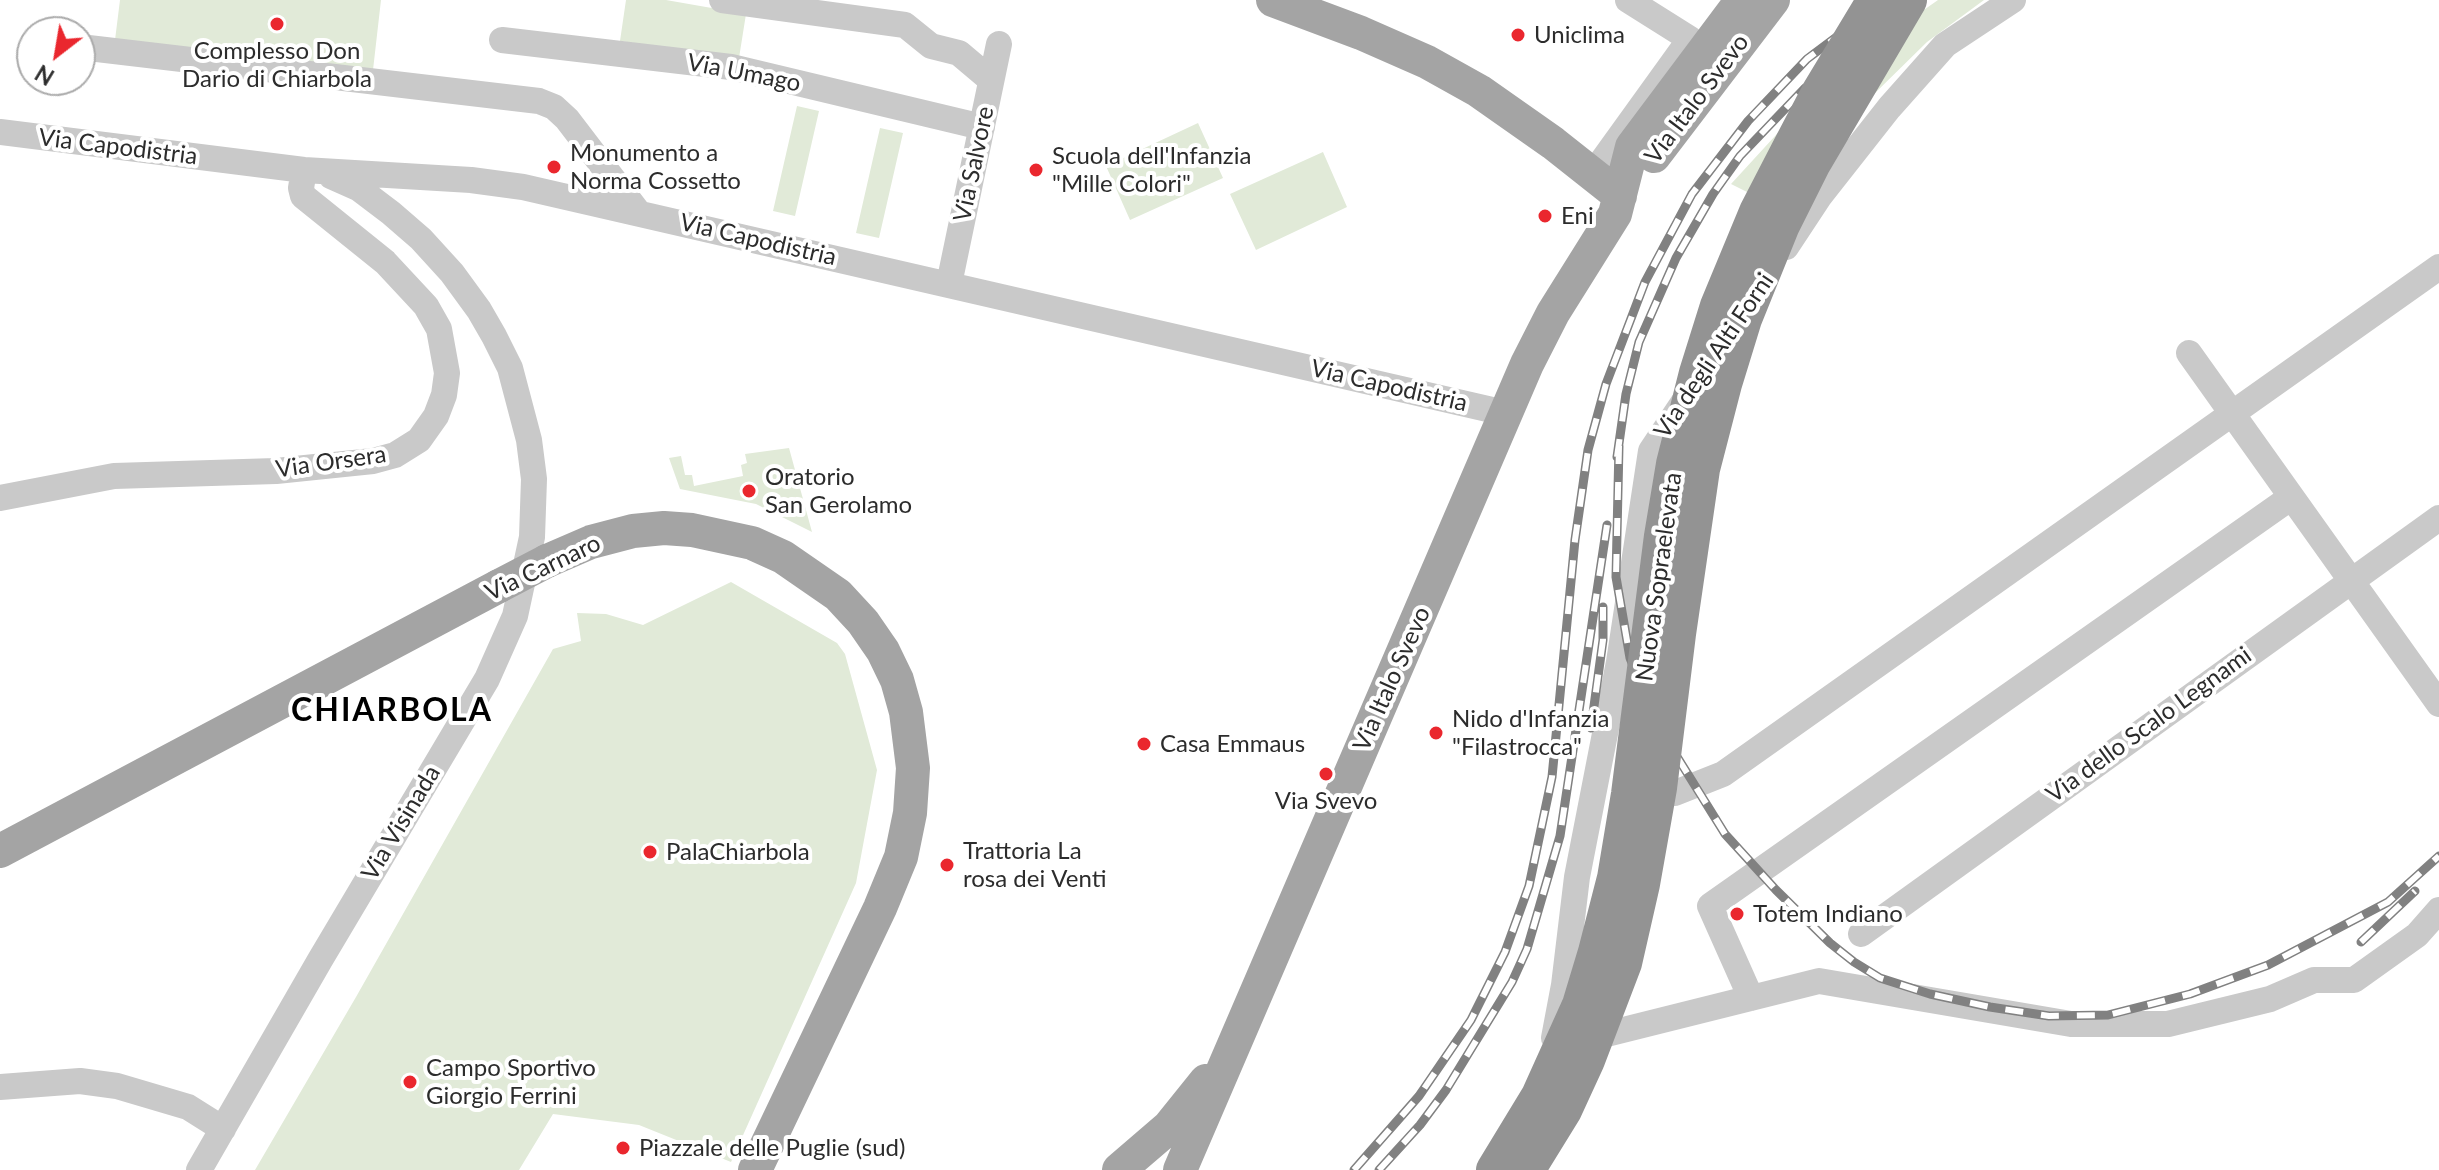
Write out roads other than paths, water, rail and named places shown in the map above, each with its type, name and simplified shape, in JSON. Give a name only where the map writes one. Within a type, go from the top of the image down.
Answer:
[{"type":"highway","name":"Nuova Sopraelevata","points":[[1496,1170],[1540,1096],[1581,1005],[1601,937],[1616,878],[1630,794],[1675,464],[1719,306],[1776,176],[1821,91],[1876,0]]},
{"type":"highway","name":"Nuova Sopraelevata","points":[[1526,1170],[1575,1085],[1623,963],[1658,788],[1701,469],[1743,319],[1781,225],[1812,163],[1908,0]]},
{"type":"main road","name":"Via Italo Svevo","points":[[1180,1168],[1505,413],[1553,313],[1615,214],[1632,147],[1742,0]]},
{"type":"main road","name":"Via Italo Svevo","points":[[1620,196],[1649,163],[1773,0]]},
{"type":"main road","points":[[1287,2],[1441,69],[1479,91],[1553,143],[1620,196]]},
{"type":"main road","name":"Via Carnaro","points":[[0,851],[499,586],[591,542],[633,531],[664,528],[692,530],[752,543],[783,557],[838,595],[863,622],[883,651],[897,680],[906,712],[913,768],[910,813],[901,857],[880,908],[755,1170]]},
{"type":"main road","points":[[1119,1170],[1169,1127],[1231,1049]]},
{"type":"street","points":[[722,0],[905,25],[931,46],[959,53],[991,80]]},
{"type":"street","points":[[1592,175],[1690,39],[1628,0]]},
{"type":"street","name":"Via degli Alti Forni","points":[[1496,1170],[1521,1128],[1553,1047],[1577,877],[1619,662],[1651,451],[1819,197],[1889,108],[1945,45],[2013,0]]},
{"type":"street","name":"Via Umago","points":[[502,40],[731,67],[982,127]]},
{"type":"street","name":"Via Salvore","points":[[949,284],[999,44]]},
{"type":"street","points":[[96,49],[539,101],[554,107],[567,119],[638,212]]},
{"type":"street","name":"Via Capodistria","points":[[0,132],[304,170],[471,180],[523,187],[1505,413]]},
{"type":"street","name":"Via Orsera","points":[[0,498],[114,476],[276,471],[373,461],[395,455],[419,440],[436,416],[444,395],[447,373],[439,329],[426,306],[385,262],[303,196],[304,170]]},
{"type":"street","name":"Via Visinada","points":[[199,1170],[487,679],[515,616],[532,537],[534,479],[529,440],[510,368],[479,310],[452,273],[421,239],[391,213],[358,188],[331,176],[304,170]]},
{"type":"street","points":[[1595,784],[1637,793],[1675,793],[1723,774],[2439,267]]},
{"type":"street","points":[[2189,353],[2439,704]]},
{"type":"street","points":[[1751,998],[1710,906],[2290,498]]},
{"type":"street","name":"Via dello Scalo Legnami","points":[[1861,934],[2439,518]]},
{"type":"street","points":[[1553,1047],[1819,981],[2071,1024],[2168,1024],[2270,999],[2314,980],[2354,980],[2417,935],[2439,910]]},
{"type":"street","points":[[0,1087],[80,1081],[117,1086],[188,1107],[223,1129]]},
{"type":"railway","points":[[1354,1170],[1419,1096],[1471,1020],[1505,952],[1529,886],[1552,777],[1575,540],[1588,450],[1606,384],[1645,282],[1692,194],[1748,121],[1807,59],[1886,0]]},
{"type":"railway","points":[[1617,457],[1626,394],[1639,342],[1676,258],[1713,194],[1740,156],[1805,88]]},
{"type":"railway","points":[[1619,446],[1616,577],[1630,658],[1653,718],[1725,834],[1830,943],[1880,978],[1930,994],[1990,1007],[2049,1016],[2108,1015],[2190,994],[2268,965],[2388,902],[2439,856]]},
{"type":"railway","points":[[1379,1170],[1420,1125],[1446,1090],[1512,982],[1527,949],[1560,836],[1607,525]]},
{"type":"railway","points":[[1591,728],[1603,640],[1603,607]]},
{"type":"railway","points":[[2361,942],[2415,891]]},
{"type":"place","name":"Complesso Don Dario di Chiarbola","points":[[277,24]]},
{"type":"place","name":"Uniclima","points":[[1518,35]]},
{"type":"place","name":"Monumento a Norma Cossetto","points":[[554,167]]},
{"type":"place","name":"Scuola dell'Infanzia \"Mille Colori\"","points":[[1036,170]]},
{"type":"place","name":"Eni","points":[[1545,216]]},
{"type":"place","name":"Oratorio San Gerolamo","points":[[749,491]]},
{"type":"place","name":"Nido d'Infanzia \"Filastrocca\"","points":[[1436,733]]},
{"type":"place","name":"Casa Emmaus","points":[[1144,744]]},
{"type":"place","name":"Via Svevo","points":[[1326,774]]},
{"type":"place","name":"PalaChiarbola","points":[[650,852]]},
{"type":"place","name":"Trattoria La rosa dei Venti","points":[[947,865]]},
{"type":"place","name":"Totem Indiano","points":[[1737,914]]},
{"type":"place","name":"Campo Sportivo Giorgio Ferrini","points":[[410,1082]]},
{"type":"place","name":"Piazzale delle Puglie (sud)","points":[[623,1148]]},
{"type":"district","name":"CHIARBOLA","points":[[392,711]]}]
